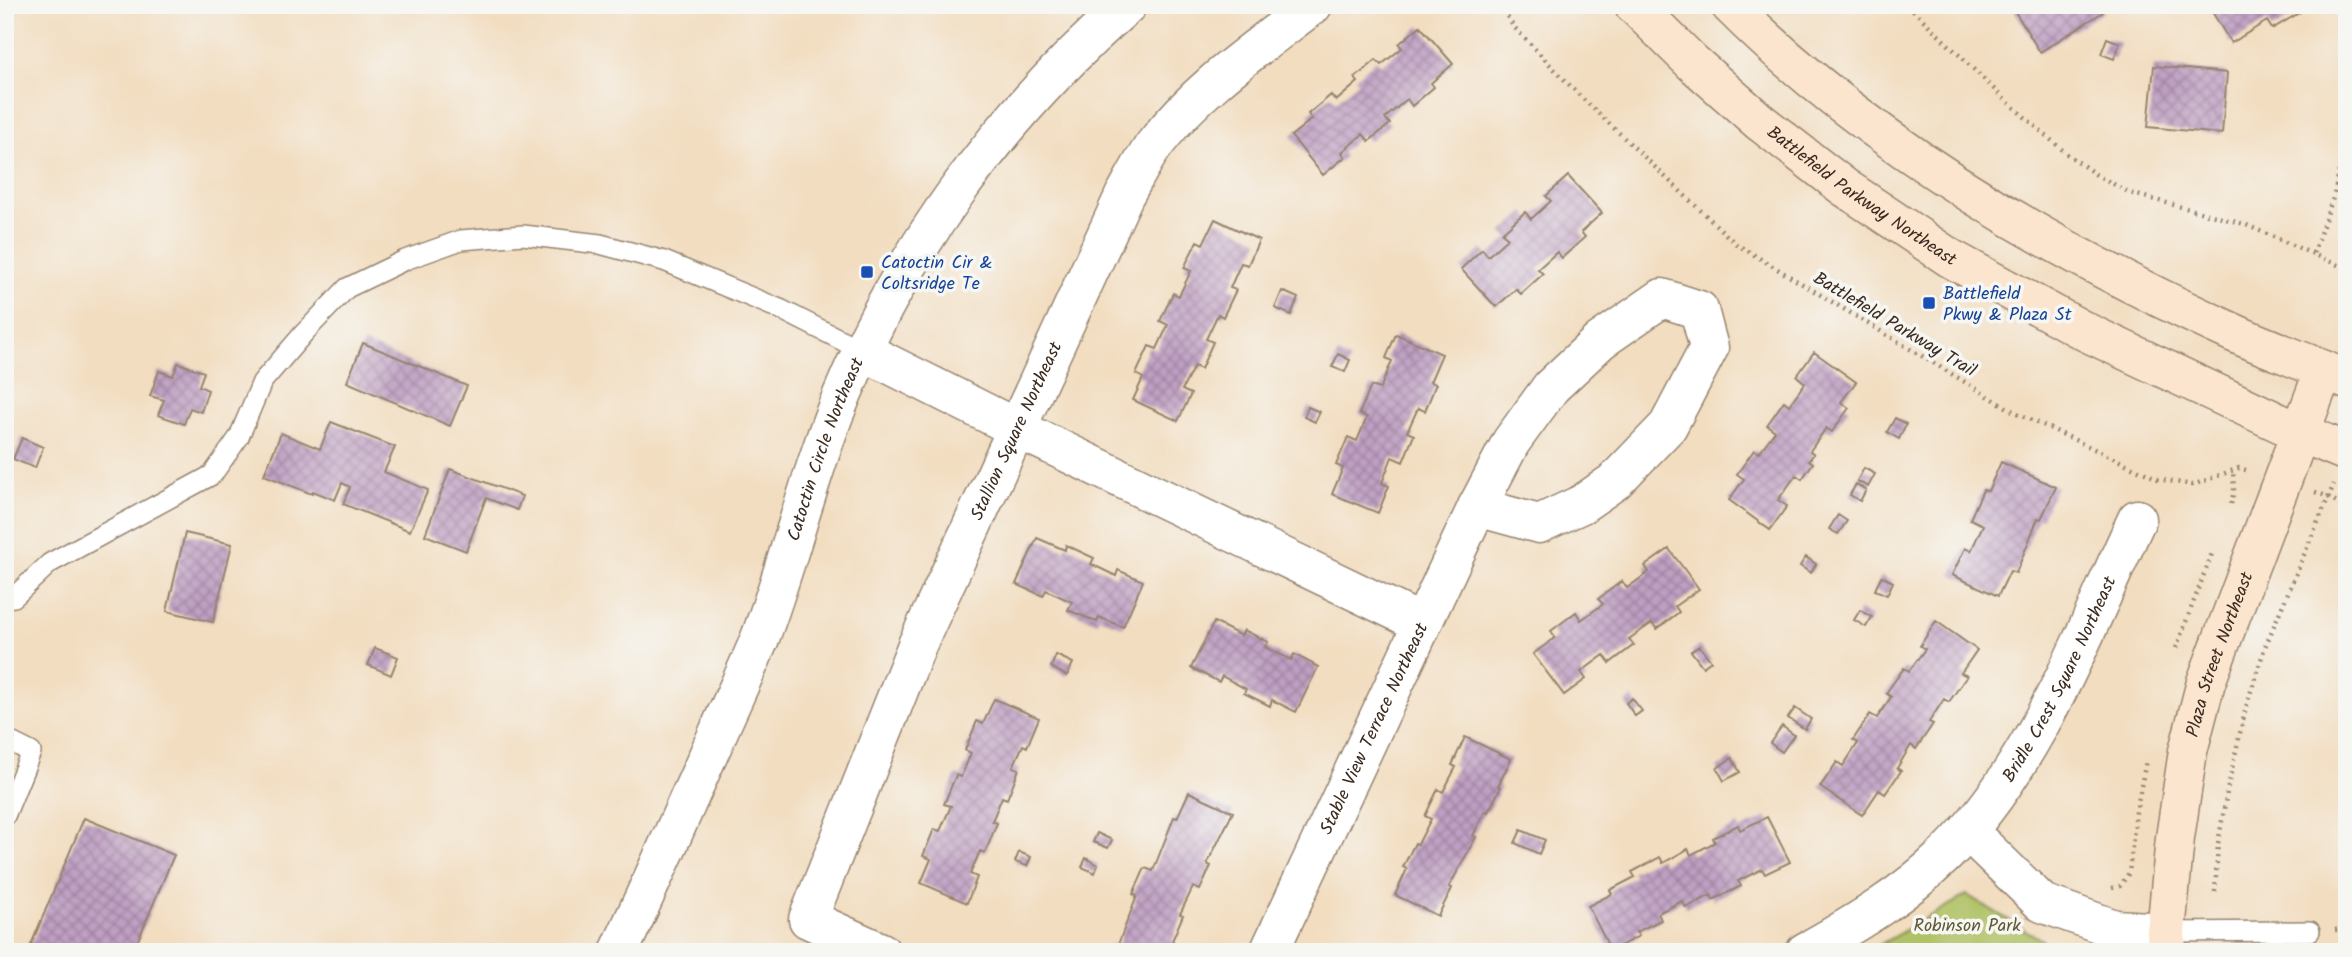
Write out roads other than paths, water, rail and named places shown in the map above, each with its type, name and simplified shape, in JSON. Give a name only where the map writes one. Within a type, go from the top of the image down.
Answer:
[{"type":"main road","name":"Battlefield Parkway Northeast","points":[[1634,5],[1693,63],[1760,122],[1844,187],[1950,258],[2086,332],[2347,452]]},
{"type":"main road","points":[[1730,5],[1804,73],[1877,131],[1988,204],[2098,265],[2210,321],[2335,375]]},
{"type":"main road","name":"Plaza Street Northeast","points":[[2167,942],[2175,838],[2188,751],[2206,682],[2301,433],[2335,375]]},
{"type":"street","name":"Catoctin Circle Northeast","points":[[619,952],[760,638],[833,417],[861,350],[941,215],[990,147],[1040,89],[1127,5]]},
{"type":"street","name":"Stallion Square Northeast","points":[[881,952],[807,919],[917,645],[1124,196],[1153,146],[1199,96],[1313,5]]},
{"type":"street","name":"Stable View Terrace Northeast","points":[[1269,952],[1421,623],[1477,507],[1511,442],[1551,387],[1600,341],[1662,298],[1699,310],[1709,348],[1668,426],[1615,481],[1582,503],[1539,524],[1477,507]]},
{"type":"street","points":[[861,350],[1016,428],[1421,623]]},
{"type":"street","name":"Bridle Crest Square Northeast","points":[[1805,952],[1854,925],[1901,893],[1968,831],[2019,763],[2041,723],[2137,519]]},
{"type":"street","points":[[1968,831],[2042,904],[2115,929],[2167,942]]},
{"type":"lane","points":[[5,598],[15,597],[50,563],[212,475],[239,437],[262,382],[304,332],[347,288],[405,260],[461,240],[523,235],[600,244],[664,261],[782,310],[861,350]]},
{"type":"lane","points":[[5,740],[31,752],[5,816]]},
{"type":"lane","points":[[2167,942],[2310,931]]},
{"type":"place","name":"Catoctin Cir & Coltsridge Te","points":[[867,272]]},
{"type":"place","name":"Battlefield Pkwy & Plaza St","points":[[1929,303]]},
{"type":"park label","name":"Robinson Park","points":[[1967,925]]}]
